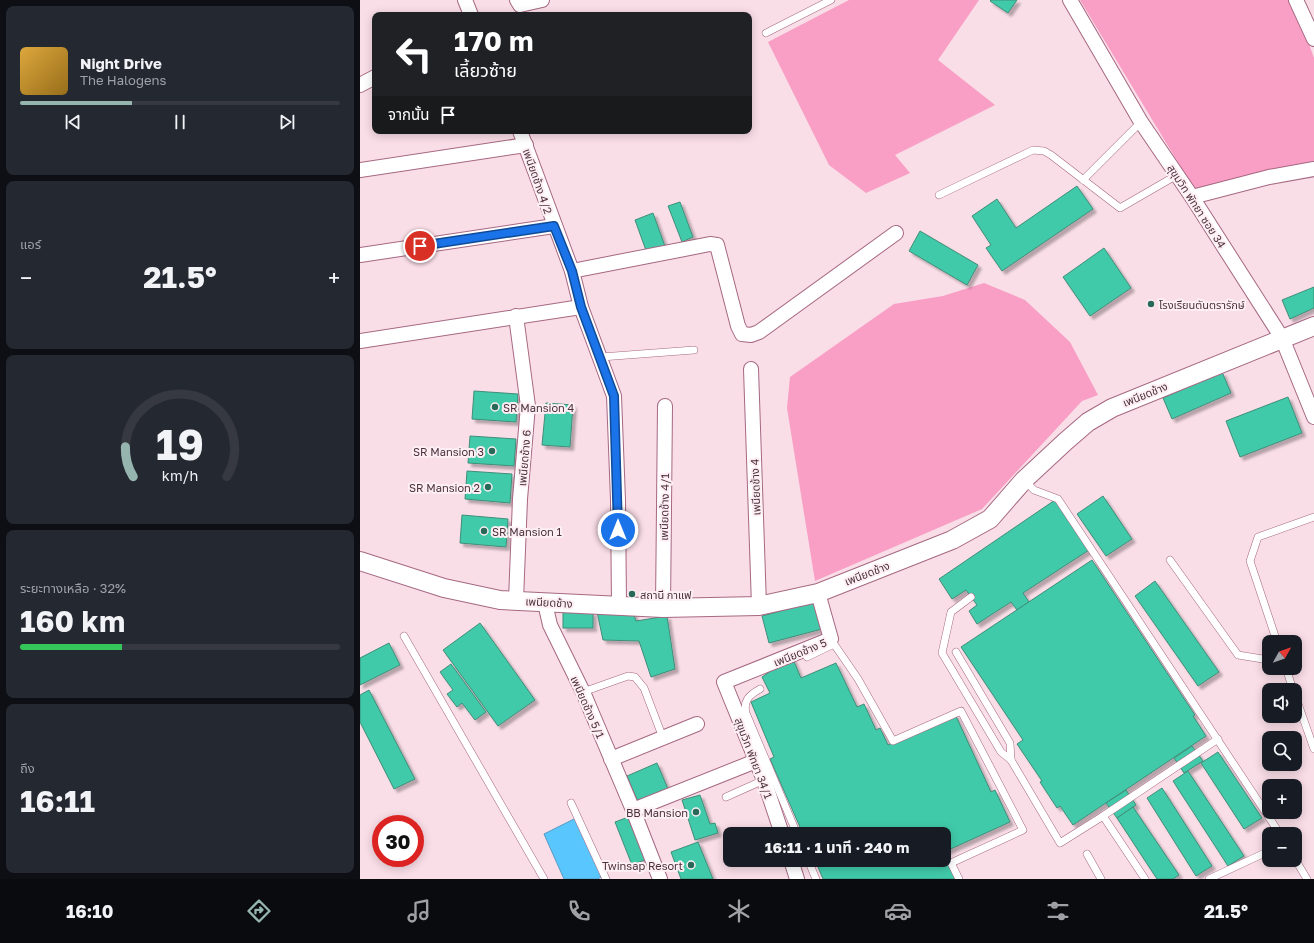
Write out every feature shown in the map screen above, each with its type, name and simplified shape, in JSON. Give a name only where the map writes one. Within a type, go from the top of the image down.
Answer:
[{"type":"street","points":[[465,0],[470,12]]},
{"type":"street","points":[[517,0],[520,5],[542,0]]},
{"type":"street","name":"สุขุมวิท พัทยา ซอย 34","points":[[1070,0],[1141,122],[1192,197],[1282,338],[1314,417]]},
{"type":"street","points":[[1296,0],[1314,39]]},
{"type":"street","points":[[360,85],[372,79]]},
{"type":"street","name":"เพนียดช้าง 4/2","points":[[521,134],[554,226],[572,271],[581,307],[601,357],[614,396],[618,500],[619,605]]},
{"type":"street","points":[[360,170],[526,145]]},
{"type":"street","points":[[1192,197],[1269,177],[1314,169]]},
{"type":"street","points":[[360,255],[554,226]]},
{"type":"street","points":[[572,271],[710,244],[716,245],[738,326],[742,334],[751,335],[759,332],[896,233]]},
{"type":"street","points":[[360,341],[581,307]]},
{"type":"street","name":"เพนียดช้าง 6","points":[[516,316],[528,406],[520,499],[516,600]]},
{"type":"street","name":"เพนียดช้าง","points":[[360,561],[444,588],[500,600],[663,608],[759,606],[818,593],[952,540],[990,519],[1024,480],[1083,426],[1112,408],[1314,326]]},
{"type":"street","name":"เพนียดช้าง 4","points":[[751,369],[759,606]]},
{"type":"street","name":"เพนียดช้าง 4/1","points":[[663,608],[665,406]]},
{"type":"street","name":"เพนียดช้าง 5","points":[[724,682],[831,639],[818,593]]},
{"type":"street","name":"เพนียดช้าง 5/1","points":[[545,603],[550,625],[583,692],[633,810],[660,879]]},
{"type":"street","name":"สุขุมวิท พัทยา 34/1","points":[[724,682],[764,780],[780,827]]},
{"type":"street","points":[[611,759],[697,724]]},
{"type":"street","points":[[633,810],[756,761]]},
{"type":"street","points":[[793,867],[797,879]]},
{"type":"lane","points":[[766,33],[831,0]]},
{"type":"lane","points":[[1083,180],[1141,122]]},
{"type":"lane","points":[[938,195],[1033,150],[1044,151],[1051,155],[1120,208],[1177,175]]},
{"type":"lane","points":[[601,357],[694,350]]},
{"type":"lane","points":[[1024,480],[1034,490],[1058,499],[1275,827]]},
{"type":"lane","points":[[1275,635],[1250,561],[1258,536],[1314,517]]},
{"type":"lane","points":[[1170,560],[1238,655],[1262,659]]},
{"type":"lane","points":[[971,597],[951,612],[942,653],[1001,752],[1011,760],[1060,843],[1218,739]]},
{"type":"lane","points":[[404,636],[544,879]]},
{"type":"lane","points":[[807,657],[834,644],[858,679],[893,741],[960,711],[1023,830],[951,863],[959,879]]},
{"type":"lane","points":[[956,652],[1010,743],[1011,760]]},
{"type":"lane","points":[[583,692],[628,676],[635,677],[644,688],[664,738]]},
{"type":"lane","points":[[760,689],[748,697],[745,703],[746,713],[794,827]]},
{"type":"lane","points":[[1302,715],[1314,749]]},
{"type":"lane","points":[[726,797],[764,780]]},
{"type":"lane","points":[[571,803],[606,879]]},
{"type":"lane","points":[[1103,816],[1145,879]]},
{"type":"lane","points":[[1087,854],[1101,879]]},
{"type":"lane","points":[[1209,879],[1262,854]]},
{"type":"lane","points":[[811,867],[816,879]]},
{"type":"lane","points":[[1300,867],[1307,879]]},
{"type":"shaded area","points":[[849,0],[979,0],[938,60],[995,105],[895,155],[910,173],[866,193],[829,165],[768,42]]},
{"type":"shaded area","points":[[1080,0],[1289,0],[1301,22],[1314,58],[1314,162],[1194,189]]},
{"type":"shaded area","points":[[984,283],[1025,300],[1070,342],[1098,395],[1082,401],[982,509],[815,581],[787,408],[790,377],[894,304],[943,296]]},
{"type":"water","points":[[576,818],[602,877],[597,879],[564,879],[544,834]]},
{"type":"building","points":[[1017,0],[1008,13],[990,1]]},
{"type":"building","points":[[1077,186],[1093,209],[1002,271],[986,248],[991,245],[972,216],[997,199],[1016,228]]},
{"type":"building","points":[[680,202],[693,237],[682,242],[668,206]]},
{"type":"building","points":[[653,213],[666,249],[648,256],[635,220]]},
{"type":"building","points":[[920,231],[978,265],[967,285],[909,251]]},
{"type":"building","points":[[1104,248],[1131,288],[1090,316],[1063,277]]},
{"type":"building","points":[[1314,287],[1314,308],[1290,319],[1282,300]]},
{"type":"building","points":[[1222,372],[1231,393],[1172,419],[1163,398]]},
{"type":"building","name":"SR Mansion 4","points":[[474,391],[518,394],[516,422],[472,419]]},
{"type":"building","points":[[1288,397],[1302,433],[1240,457],[1226,421]]},
{"type":"building","points":[[546,403],[573,405],[570,447],[542,445]]},
{"type":"building","name":"SR Mansion 3","points":[[470,436],[516,439],[514,466],[468,463]]},
{"type":"building","name":"SR Mansion 2","points":[[467,471],[512,474],[510,503],[465,499]]},
{"type":"building","points":[[1103,496],[1132,539],[1106,556],[1077,514]]},
{"type":"building","points":[[1055,500],[1089,550],[1023,593],[1029,602],[1017,610],[1011,602],[977,624],[969,611],[977,605],[966,590],[952,599],[939,579]]},
{"type":"building","name":"SR Mansion 1","points":[[462,515],[508,519],[506,547],[460,543]]},
{"type":"building","points":[[1092,560],[1195,715],[1193,716],[1206,736],[1073,825],[1060,806],[1057,808],[1040,782],[1042,781],[1017,744],[1023,740],[961,647]]},
{"type":"building","points":[[1155,581],[1219,672],[1198,686],[1135,596]]},
{"type":"building","points":[[814,602],[822,629],[769,643],[762,616]]},
{"type":"building","points":[[563,612],[593,612],[593,628],[563,628]]},
{"type":"building","points":[[597,612],[633,612],[636,621],[667,616],[675,669],[651,677],[639,641],[603,640]]},
{"type":"building","points":[[480,623],[535,700],[498,726],[443,650]]},
{"type":"building","points":[[389,643],[400,665],[360,685],[360,658]]},
{"type":"building","points":[[792,657],[801,678],[836,663],[857,707],[864,704],[876,730],[880,728],[888,745],[955,714],[991,792],[995,790],[1010,822],[951,849],[951,827],[800,827],[770,759],[774,757],[751,702],[770,693],[762,677]]},
{"type":"building","points":[[451,664],[486,712],[475,720],[462,703],[457,707],[447,694],[453,690],[440,672]]},
{"type":"building","points":[[369,690],[415,779],[394,789],[360,722],[360,695]]},
{"type":"building","points":[[1192,746],[1203,761],[1184,773],[1174,758]]},
{"type":"building","points":[[1218,752],[1262,818],[1244,829],[1201,763]]},
{"type":"building","points":[[657,763],[668,789],[638,802],[627,776]]},
{"type":"building","points":[[1188,771],[1244,856],[1228,866],[1173,781]]},
{"type":"building","points":[[1162,788],[1212,866],[1196,876],[1147,798]]},
{"type":"building","points":[[1126,790],[1136,805],[1117,818],[1106,803]]},
{"type":"building","name":"BB Mansion","points":[[700,795],[710,824],[715,823],[718,833],[695,840],[682,800]]},
{"type":"building","points":[[1133,807],[1179,875],[1173,879],[1157,879],[1117,818]]},
{"type":"building","points":[[631,816],[649,858],[632,865],[615,822]]},
{"type":"building","name":"Twinsap Resort","points":[[698,842],[713,879],[681,879],[671,852]]},
{"type":"building","points":[[818,867],[950,867],[956,879],[823,879]]},
{"type":"place","name":"โรงเรียนตันตรารักษ์","points":[[1151,304]]},
{"type":"place","name":"SR Mansion 4","points":[[495,407]]},
{"type":"place","name":"SR Mansion 3","points":[[492,451]]},
{"type":"place","name":"SR Mansion 2","points":[[488,487]]},
{"type":"place","name":"SR Mansion 1","points":[[484,531]]},
{"type":"place","name":"สถานี กาแฟ","points":[[632,594]]},
{"type":"place","name":"BB Mansion","points":[[696,812]]},
{"type":"place","name":"Twinsap Resort","points":[[691,865]]},
{"type":"route","points":[[420,246],[554,226],[572,271],[581,307],[601,357],[614,396],[618,530]]}]
